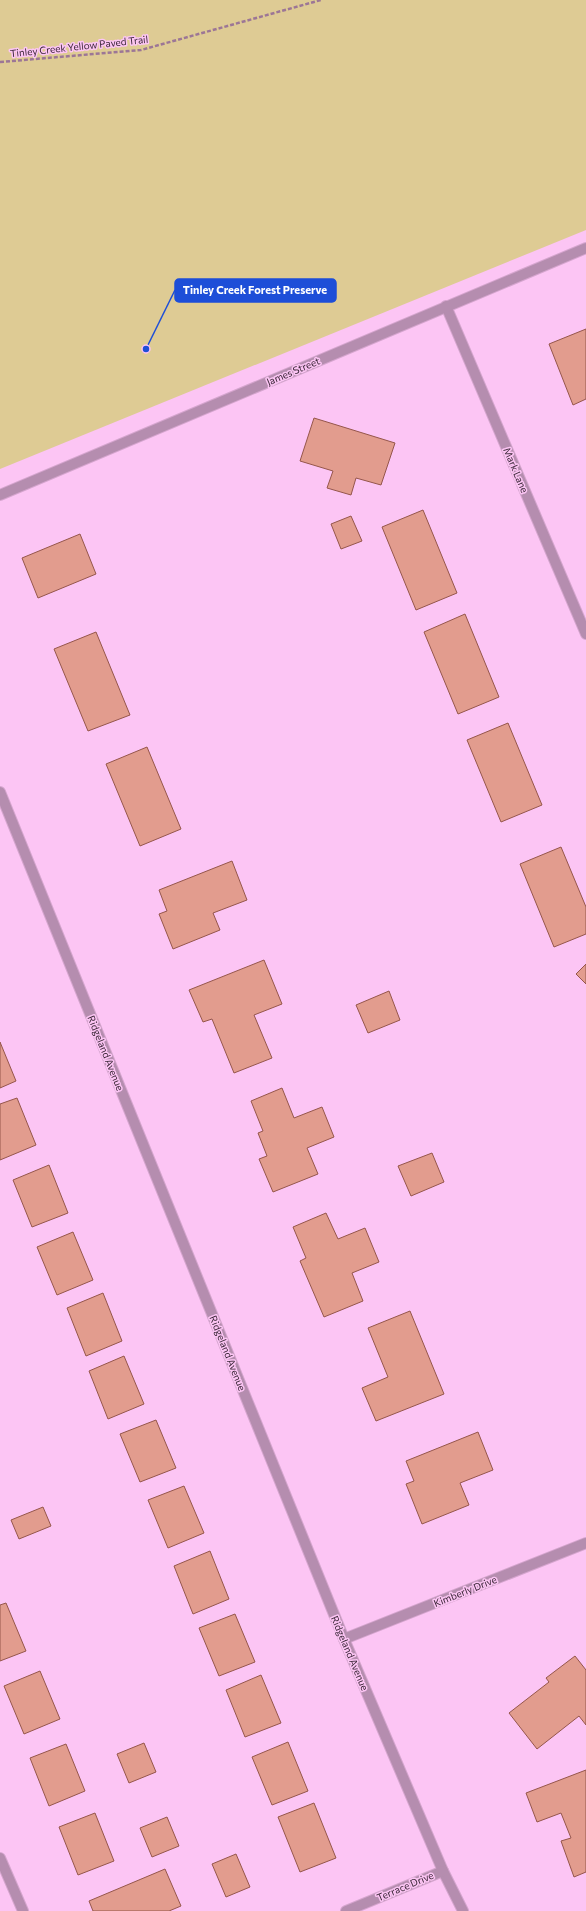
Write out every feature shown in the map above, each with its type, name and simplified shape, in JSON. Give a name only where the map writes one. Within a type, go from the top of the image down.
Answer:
[{"type":"street","name":"James Street","points":[[0,495],[586,248]]},
{"type":"street","name":"Mark Lane","points":[[446,306],[586,634]]},
{"type":"street","name":"Ridgeland Avenue","points":[[0,792],[344,1639],[443,1871],[463,1911]]},
{"type":"street","name":"Kimberly Drive","points":[[344,1639],[586,1544]]},
{"type":"street","points":[[0,1858],[23,1911]]},
{"type":"street","name":"Terrace Drive","points":[[346,1911],[443,1871]]},
{"type":"path","name":"Tinley Creek Yellow Paved Trail","points":[[0,62],[141,50],[321,0]]},
{"type":"shaded area","points":[[0,0],[586,0],[586,230],[0,469]]},
{"type":"building","points":[[586,329],[586,399],[573,405],[549,344]]},
{"type":"building","points":[[314,418],[395,443],[381,485],[356,478],[351,495],[327,488],[333,471],[300,461]]},
{"type":"building","points":[[423,510],[457,593],[416,610],[382,527]]},
{"type":"building","points":[[351,516],[362,541],[341,549],[331,524]]},
{"type":"building","points":[[80,534],[96,574],[38,598],[22,558]]},
{"type":"building","points":[[465,614],[499,697],[458,714],[424,632]]},
{"type":"building","points":[[96,632],[130,715],[88,731],[54,649]]},
{"type":"building","points":[[508,723],[542,805],[501,822],[467,740]]},
{"type":"building","points":[[147,747],[181,829],[140,846],[106,764]]},
{"type":"building","points":[[561,847],[586,907],[586,934],[554,947],[520,864]]},
{"type":"building","points":[[232,861],[247,900],[213,913],[220,930],[173,949],[159,914],[167,911],[159,890]]},
{"type":"building","points":[[264,960],[282,1004],[254,1015],[272,1058],[234,1073],[212,1019],[203,1022],[189,990]]},
{"type":"building","points":[[586,964],[586,984],[576,974]]},
{"type":"building","points":[[389,991],[400,1020],[368,1033],[356,1005]]},
{"type":"building","points":[[0,1042],[16,1081],[0,1088]]},
{"type":"building","points":[[282,1088],[294,1118],[322,1107],[334,1137],[307,1148],[318,1174],[273,1192],[259,1159],[267,1156],[258,1133],[263,1131],[251,1101]]},
{"type":"building","points":[[17,1098],[36,1145],[0,1160],[0,1104]]},
{"type":"building","points":[[432,1153],[444,1182],[411,1196],[398,1166]]},
{"type":"building","points":[[49,1165],[68,1213],[32,1227],[13,1180]]},
{"type":"building","points":[[326,1213],[338,1239],[365,1228],[379,1262],[352,1273],[363,1301],[324,1317],[300,1261],[306,1258],[293,1227]]},
{"type":"building","points":[[73,1232],[93,1280],[57,1295],[37,1247]]},
{"type":"building","points":[[103,1293],[122,1341],[86,1356],[67,1308]]},
{"type":"building","points":[[410,1311],[444,1394],[376,1421],[362,1388],[388,1377],[368,1328]]},
{"type":"building","points":[[124,1356],[144,1404],[108,1419],[89,1371]]},
{"type":"building","points":[[156,1420],[176,1468],[140,1482],[120,1434]]},
{"type":"building","points":[[478,1432],[493,1470],[460,1483],[469,1505],[422,1524],[406,1484],[414,1481],[406,1461]]},
{"type":"building","points":[[184,1486],[204,1533],[168,1548],[148,1500]]},
{"type":"building","points":[[43,1507],[51,1526],[19,1539],[11,1520]]},
{"type":"building","points":[[210,1551],[229,1599],[193,1614],[174,1566]]},
{"type":"building","points":[[6,1603],[26,1651],[0,1661],[0,1605]]},
{"type":"building","points":[[235,1614],[255,1662],[219,1676],[199,1628]]},
{"type":"building","points":[[575,1656],[586,1670],[586,1725],[579,1716],[537,1749],[509,1713],[549,1682],[546,1678]]},
{"type":"building","points":[[40,1671],[60,1719],[24,1734],[4,1686]]},
{"type":"building","points":[[261,1675],[281,1723],[245,1737],[226,1690]]},
{"type":"building","points":[[288,1742],[308,1791],[272,1805],[252,1757]]},
{"type":"building","points":[[144,1743],[156,1772],[129,1783],[117,1754]]},
{"type":"building","points":[[66,1744],[85,1791],[49,1806],[30,1758]]},
{"type":"building","points":[[586,1770],[586,1872],[574,1877],[561,1841],[571,1838],[561,1813],[537,1822],[526,1793]]},
{"type":"building","points":[[314,1803],[336,1858],[300,1872],[278,1817]]},
{"type":"building","points":[[95,1813],[114,1861],[78,1875],[59,1827]]},
{"type":"building","points":[[167,1817],[179,1846],[152,1857],[140,1828]]},
{"type":"building","points":[[236,1854],[250,1887],[226,1897],[212,1864]]},
{"type":"building","points":[[165,1869],[181,1906],[169,1911],[93,1911],[89,1901]]},
{"type":"place","name":"Tinley Creek Forest Preserve","points":[[146,349]]}]
